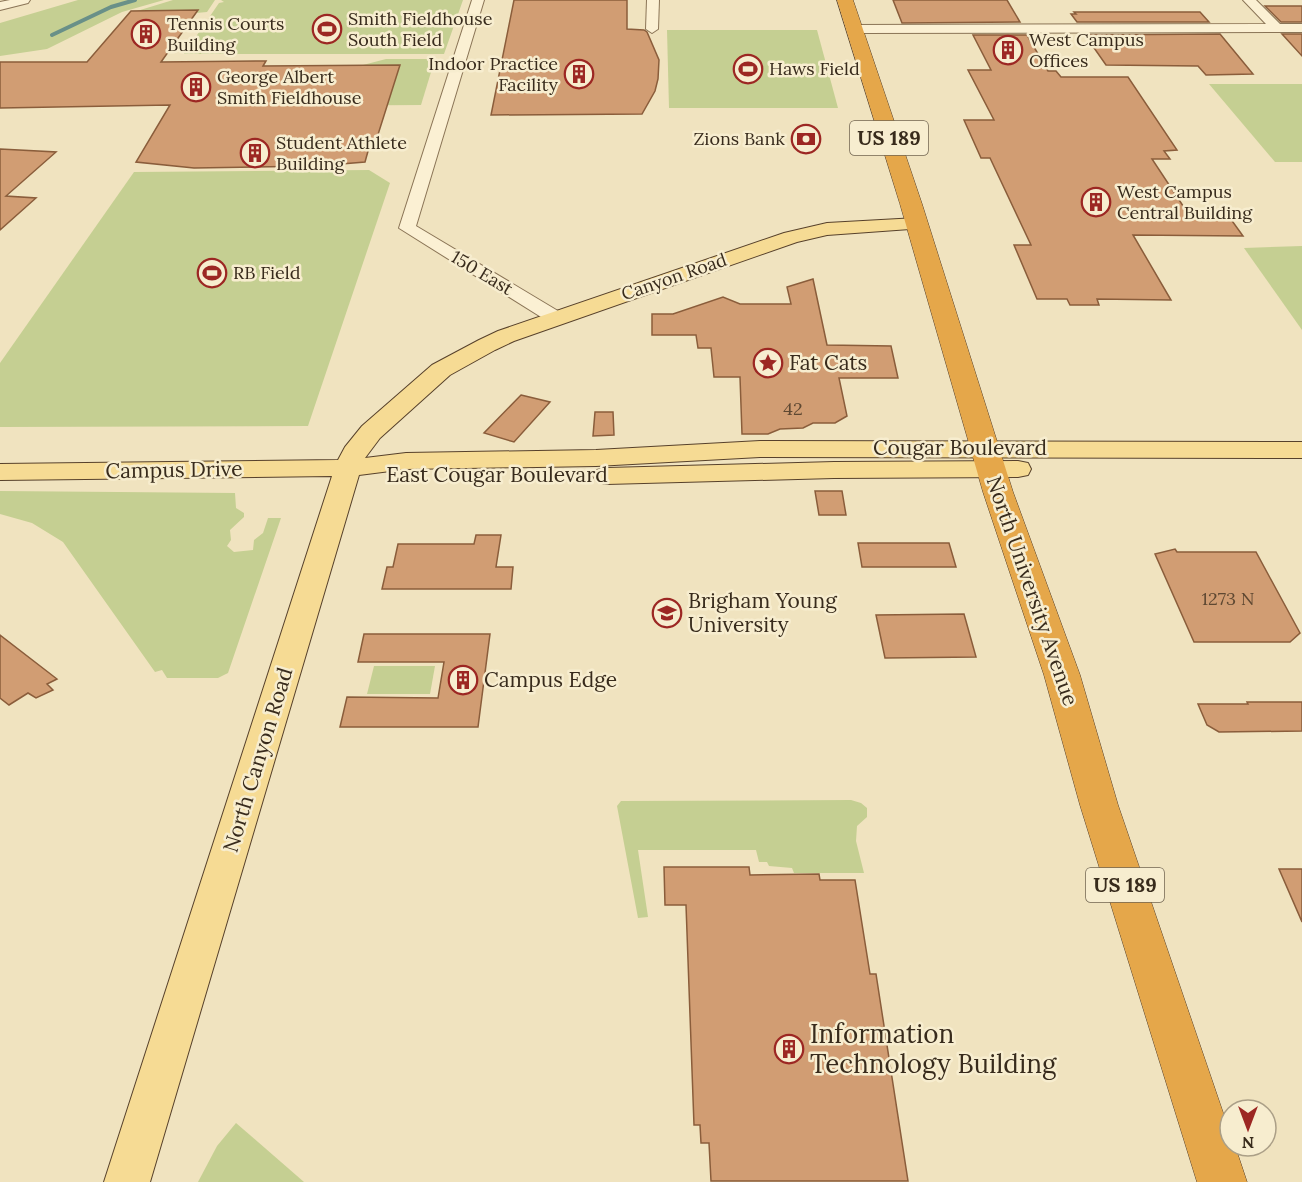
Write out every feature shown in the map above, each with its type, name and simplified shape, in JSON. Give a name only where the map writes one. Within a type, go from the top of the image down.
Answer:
[{"type":"highway","name":"North University Avenue","points":[[845,0],[917,224],[987,459],[1062,675],[1099,805],[1222,1182]]},
{"type":"main road","name":"Canyon Road","points":[[441,370],[506,336],[790,237],[828,229],[917,224]]},
{"type":"main road","name":"North Canyon Road","points":[[128,1182],[348,468],[354,453],[371,432],[441,370]]},
{"type":"main road","name":"Cougar Boulevard","points":[[619,456],[760,449],[987,459],[1302,467]]},
{"type":"main road","name":"Cougar Boulevard","points":[[775,472],[987,459],[1302,450]]},
{"type":"main road","name":"East Cougar Boulevard","points":[[348,468],[406,460],[619,456]]},
{"type":"main road","name":"East Cougar Boulevard","points":[[348,468],[394,478],[673,476],[775,472]]},
{"type":"main road","name":"Campus Drive","points":[[0,472],[348,468]]},
{"type":"street","points":[[0,6],[24,0]]},
{"type":"street","name":"150 East","points":[[478,0],[407,228],[556,318]]},
{"type":"street","points":[[652,29],[653,0]]},
{"type":"street","points":[[1249,0],[1277,28]]},
{"type":"street","points":[[855,29],[1302,28]]},
{"type":"green space","points":[[78,0],[164,0],[122,12],[47,49],[0,56],[0,23]]},
{"type":"green space","points":[[173,0],[215,0],[207,12],[196,13],[197,10],[137,11]]},
{"type":"green space","name":"Smith Fieldhouse South Field","points":[[221,0],[463,0],[444,54],[184,54],[219,3],[224,2]]},
{"type":"green space","name":"Haws Field","points":[[667,30],[817,30],[838,108],[669,108]]},
{"type":"green space","points":[[386,59],[435,59],[421,105],[276,106],[363,65]]},
{"type":"green space","points":[[1209,84],[1302,84],[1302,162],[1275,162]]},
{"type":"green space","name":"RB Field","points":[[369,170],[390,183],[308,426],[0,427],[0,363],[134,172]]},
{"type":"green space","points":[[1302,246],[1302,330],[1244,248]]},
{"type":"green space","points":[[0,491],[235,493],[236,508],[244,513],[244,517],[230,530],[231,540],[227,546],[234,552],[253,550],[254,540],[263,533],[268,518],[281,518],[228,673],[218,678],[167,678],[162,670],[155,672],[63,542],[32,523],[0,514]]},
{"type":"green space","points":[[374,666],[435,666],[430,694],[367,694]]},
{"type":"green space","points":[[851,800],[867,808],[867,817],[857,826],[856,841],[864,873],[794,873],[792,868],[769,866],[767,862],[759,862],[756,850],[638,850],[648,917],[638,918],[617,806],[621,801]]},
{"type":"green space","points":[[236,1123],[304,1182],[198,1182],[217,1146]]},
{"type":"building","name":"Indoor Practice Facility","points":[[514,0],[627,0],[627,29],[647,32],[659,60],[655,91],[642,114],[491,115]]},
{"type":"building","points":[[893,0],[1007,0],[1020,22],[902,23]]},
{"type":"building","points":[[1265,6],[1302,6],[1302,22],[1281,22]]},
{"type":"building","points":[[198,10],[161,62],[266,61],[263,66],[400,65],[375,144],[370,144],[365,162],[317,166],[194,168],[136,162],[170,105],[0,108],[0,62],[87,62],[131,11]]},
{"type":"building","points":[[1074,12],[1200,12],[1209,22],[1077,22],[1071,14],[1076,14]]},
{"type":"building","points":[[1220,34],[1253,74],[1206,75],[1198,66],[1106,65],[1085,35]]},
{"type":"building","points":[[1282,34],[1302,34],[1302,56]]},
{"type":"building","name":"West Campus Central Building","points":[[973,35],[1027,35],[1048,71],[1056,71],[1061,77],[1128,77],[1177,150],[1164,151],[1170,159],[1152,159],[1191,218],[1230,218],[1243,236],[1133,235],[1171,300],[1097,299],[1099,305],[1070,305],[1067,299],[1037,299],[1014,245],[1031,245],[990,158],[981,158],[964,120],[994,120],[968,70],[991,70]]},
{"type":"building","points":[[0,149],[56,152],[6,196],[36,198],[0,230]]},
{"type":"building","points":[[813,279],[827,345],[891,346],[898,378],[839,378],[847,416],[835,423],[813,423],[803,428],[780,429],[768,434],[742,434],[740,377],[714,377],[711,348],[698,348],[696,335],[652,335],[652,314],[673,314],[723,297],[740,304],[791,304],[787,287]]},
{"type":"building","points":[[521,395],[550,402],[514,442],[484,433]]},
{"type":"building","points":[[595,412],[613,412],[614,435],[593,436]]},
{"type":"building","points":[[815,491],[842,491],[846,515],[819,515]]},
{"type":"building","points":[[476,535],[501,535],[496,567],[513,567],[511,589],[382,589],[387,567],[393,567],[398,544],[474,544]]},
{"type":"building","points":[[858,543],[949,543],[956,567],[862,567]]},
{"type":"building","points":[[1175,549],[1177,552],[1256,552],[1300,633],[1290,642],[1194,642],[1155,554]]},
{"type":"building","points":[[964,614],[976,657],[885,658],[876,615]]},
{"type":"building","name":"Campus Edge","points":[[364,634],[490,634],[478,727],[340,727],[347,697],[438,698],[444,662],[358,662]]},
{"type":"building","points":[[0,635],[57,679],[47,684],[53,690],[36,698],[28,693],[9,705],[0,698]]},
{"type":"building","points":[[1247,702],[1302,702],[1302,731],[1219,732],[1207,725],[1198,704],[1248,704]]},
{"type":"building","name":"Information Technology Building","points":[[664,867],[749,867],[750,875],[819,874],[820,880],[855,880],[870,974],[876,974],[908,1181],[711,1181],[709,1143],[701,1143],[700,1125],[694,1125],[686,905],[665,905]]},
{"type":"building","points":[[1279,869],[1302,869],[1302,922]]},
{"type":"waterway","points":[[52,35],[111,7],[135,0]]},
{"type":"place","name":"Smith Fieldhouse South Field","points":[[327,29]]},
{"type":"place","name":"Tennis Courts Building","points":[[146,34]]},
{"type":"place","name":"West Campus Offices","points":[[1008,50]]},
{"type":"place","name":"Haws Field","points":[[748,69]]},
{"type":"place","name":"Indoor Practice Facility","points":[[579,74]]},
{"type":"place","name":"George Albert Smith Fieldhouse","points":[[196,87]]},
{"type":"place","name":"Zions Bank","points":[[806,139]]},
{"type":"place","name":"Student Athlete Building","points":[[255,153]]},
{"type":"place","name":"West Campus Central Building","points":[[1096,202]]},
{"type":"place","name":"RB Field","points":[[212,273]]},
{"type":"place","name":"Fat Cats","points":[[768,363]]},
{"type":"place","name":"Brigham Young University","points":[[667,613]]},
{"type":"place","name":"Campus Edge","points":[[463,680]]},
{"type":"place","name":"Information Technology Building","points":[[789,1049]]}]
